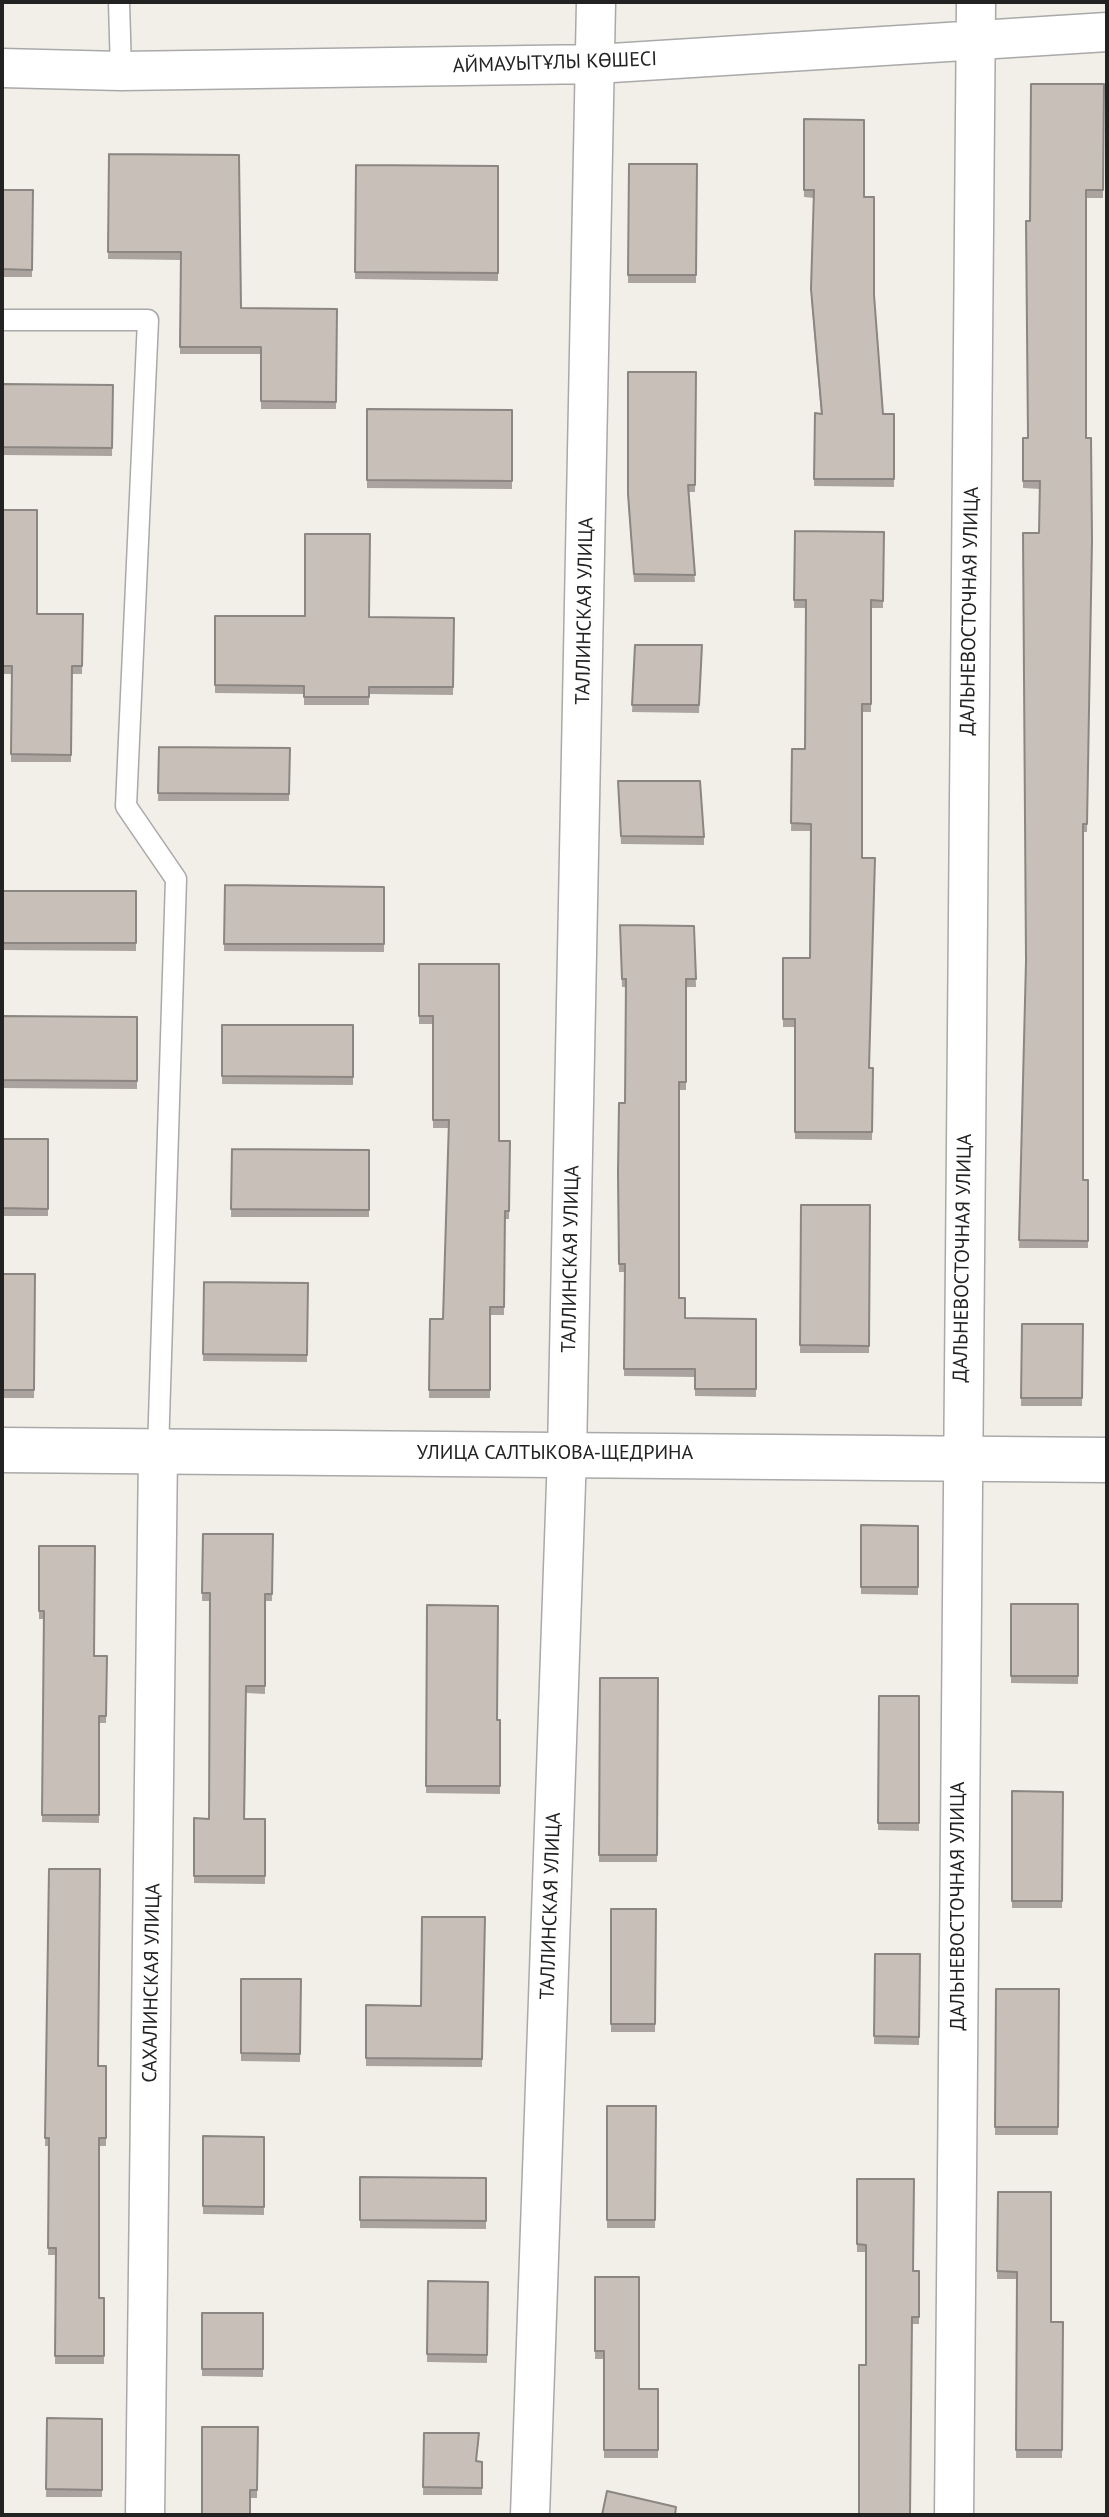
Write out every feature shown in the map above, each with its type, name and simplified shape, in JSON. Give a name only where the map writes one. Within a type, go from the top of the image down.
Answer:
[{"type":"street","name":"ТАЛЛИНСКАЯ УЛИЦА","points":[[530,2515],[567,1454],[596,2]]},
{"type":"street","name":"АЙМАУЫТҰЛЫ КӨШЕСІ","points":[[2,68],[121,71],[596,64],[976,20],[1107,32]]},
{"type":"street","name":"ДАЛЬНЕВОСТОЧНАЯ УЛИЦА","points":[[954,2515],[976,20]]},
{"type":"street","name":"УЛИЦА САЛТЫКОВА-ЩЕДРИНА","points":[[2,1450],[961,1456],[1107,1460]]},
{"type":"street","name":"САХАЛИНСКАЯ УЛИЦА","points":[[145,2515],[158,1451]]},
{"type":"lane","points":[[119,2],[121,71]]},
{"type":"lane","points":[[2,320],[148,320],[126,806],[176,879],[158,1451]]},
{"type":"building","points":[[1031,84],[1104,84],[1103,190],[1086,190],[1086,438],[1091,438],[1092,540],[1087,824],[1083,824],[1083,1180],[1088,1180],[1088,1241],[1019,1240],[1026,961],[1023,533],[1039,533],[1040,481],[1023,481],[1023,438],[1028,438],[1026,221],[1030,221]]},
{"type":"building","points":[[804,119],[864,120],[864,197],[874,197],[874,295],[883,414],[894,414],[894,479],[814,479],[815,413],[822,414],[811,289],[814,190],[804,190]]},
{"type":"building","points":[[109,154],[239,155],[241,308],[337,309],[336,402],[261,401],[261,347],[180,347],[181,252],[108,252]]},
{"type":"building","points":[[629,164],[697,164],[696,275],[628,275]]},
{"type":"building","points":[[356,165],[498,166],[498,273],[355,272]]},
{"type":"building","points":[[2,190],[33,190],[32,270],[2,269]]},
{"type":"building","points":[[628,372],[696,372],[695,485],[688,485],[695,575],[634,574],[628,494]]},
{"type":"building","points":[[2,384],[113,385],[112,448],[2,447]]},
{"type":"building","points":[[367,409],[512,410],[512,481],[367,480]]},
{"type":"building","points":[[2,510],[37,510],[37,614],[83,614],[82,666],[72,666],[71,755],[11,754],[12,666],[2,666]]},
{"type":"building","points":[[795,531],[884,532],[883,601],[871,600],[871,704],[862,704],[862,858],[875,858],[869,1068],[873,1068],[872,1132],[795,1132],[795,1019],[783,1019],[783,958],[810,958],[811,824],[791,823],[792,749],[805,749],[806,600],[794,600]]},
{"type":"building","points":[[305,534],[370,534],[369,617],[454,618],[453,687],[369,687],[369,697],[304,697],[304,686],[215,685],[215,616],[305,616]]},
{"type":"building","points":[[635,645],[702,645],[699,705],[632,705]]},
{"type":"building","points":[[159,747],[290,748],[289,794],[158,793]]},
{"type":"building","points":[[618,781],[700,781],[704,837],[621,836]]},
{"type":"building","points":[[225,885],[384,887],[384,944],[224,944]]},
{"type":"building","points":[[2,891],[136,891],[136,943],[2,943]]},
{"type":"building","points":[[620,925],[694,926],[696,979],[686,979],[686,1082],[679,1082],[679,1298],[685,1298],[685,1318],[756,1319],[756,1389],[695,1389],[695,1369],[624,1369],[625,1264],[619,1264],[618,1173],[619,1103],[625,1103],[626,979],[622,979]]},
{"type":"building","points":[[419,964],[499,964],[499,1141],[510,1141],[509,1211],[505,1211],[504,1307],[490,1307],[490,1390],[429,1390],[430,1319],[443,1319],[449,1120],[433,1120],[433,1016],[419,1016]]},
{"type":"building","points":[[2,1016],[137,1017],[137,1081],[2,1080]]},
{"type":"building","points":[[222,1025],[353,1025],[353,1077],[222,1076]]},
{"type":"building","points":[[2,1139],[48,1139],[48,1209],[2,1208]]},
{"type":"building","points":[[232,1149],[369,1150],[369,1210],[231,1209]]},
{"type":"building","points":[[801,1205],[870,1205],[869,1346],[800,1345]]},
{"type":"building","points":[[2,1274],[35,1274],[34,1390],[2,1390]]},
{"type":"building","points":[[204,1282],[308,1283],[307,1355],[203,1354]]},
{"type":"building","points":[[1022,1324],[1083,1324],[1082,1398],[1021,1398]]},
{"type":"building","points":[[861,1525],[918,1526],[918,1587],[861,1587]]},
{"type":"building","points":[[203,1534],[273,1534],[272,1594],[265,1594],[265,1686],[246,1686],[244,1819],[265,1819],[265,1876],[194,1876],[194,1818],[209,1819],[210,1593],[202,1593]]},
{"type":"building","points":[[39,1546],[95,1546],[94,1656],[107,1656],[106,1716],[99,1716],[99,1815],[42,1815],[44,1611],[39,1611]]},
{"type":"building","points":[[1011,1604],[1078,1604],[1078,1676],[1011,1676]]},
{"type":"building","points":[[427,1605],[498,1606],[500,1786],[426,1786]]},
{"type":"building","points":[[600,1678],[658,1678],[657,1855],[599,1855]]},
{"type":"building","points":[[879,1696],[919,1696],[919,1823],[878,1823]]},
{"type":"building","points":[[1012,1791],[1063,1792],[1062,1901],[1012,1901]]},
{"type":"building","points":[[49,1869],[100,1869],[98,2066],[106,2066],[106,2138],[99,2138],[99,2298],[104,2298],[104,2356],[55,2356],[56,2248],[48,2248],[49,2138],[45,2138]]},
{"type":"building","points":[[611,1909],[656,1909],[655,2024],[611,2024]]},
{"type":"building","points":[[422,1917],[485,1917],[482,2059],[366,2058],[366,2005],[421,2006]]},
{"type":"building","points":[[875,1954],[920,1954],[919,2037],[874,2036]]},
{"type":"building","points":[[241,1979],[301,1979],[300,2054],[241,2053]]},
{"type":"building","points":[[996,1989],[1059,1989],[1058,2127],[995,2127]]},
{"type":"building","points":[[607,2106],[656,2106],[655,2220],[607,2220]]},
{"type":"building","points":[[203,2136],[264,2137],[264,2207],[203,2206]]},
{"type":"building","points":[[360,2177],[486,2178],[486,2221],[360,2220]]},
{"type":"building","points":[[857,2179],[914,2179],[913,2271],[919,2271],[919,2317],[912,2317],[910,2515],[859,2515],[859,2365],[866,2365],[866,2245],[857,2244]]},
{"type":"building","points":[[998,2192],[1051,2192],[1051,2322],[1063,2322],[1062,2450],[1016,2450],[1017,2272],[997,2271]]},
{"type":"building","points":[[595,2277],[639,2277],[639,2389],[658,2389],[658,2450],[604,2450],[604,2351],[595,2351]]},
{"type":"building","points":[[428,2281],[488,2282],[487,2355],[427,2354]]},
{"type":"building","points":[[202,2313],[263,2313],[263,2369],[202,2369]]},
{"type":"building","points":[[47,2418],[102,2419],[102,2490],[46,2489]]},
{"type":"building","points":[[202,2427],[258,2427],[257,2490],[250,2490],[250,2515],[202,2515]]},
{"type":"building","points":[[424,2433],[479,2433],[476,2461],[482,2462],[482,2488],[423,2487]]},
{"type":"building","points":[[607,2491],[676,2507],[675,2515],[602,2515]]}]
